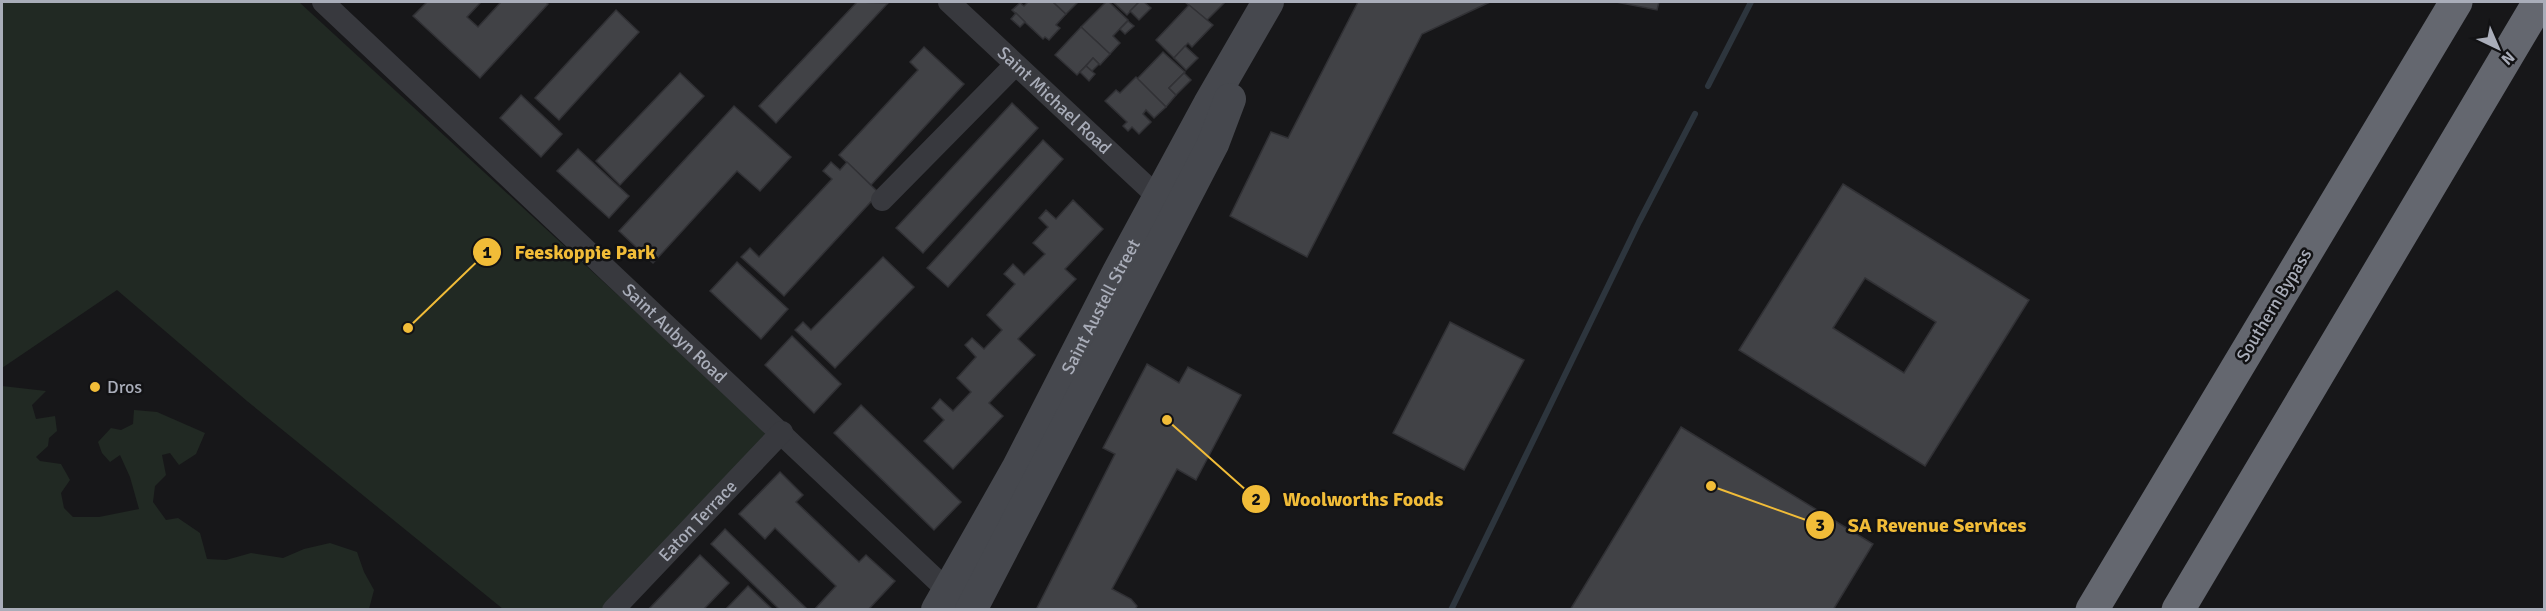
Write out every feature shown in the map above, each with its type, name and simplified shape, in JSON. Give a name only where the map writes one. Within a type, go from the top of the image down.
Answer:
[{"type":"highway","name":"Southern Bypass","points":[[2092,609],[2456,2]]},
{"type":"highway","points":[[2178,609],[2540,2]]},
{"type":"street","name":"Saint Aubyn Road","points":[[323,2],[782,432],[942,600]]},
{"type":"street","name":"Saint Michael Road","points":[[949,2],[1159,198]]},
{"type":"street","name":"Saint Austell Street","points":[[942,600],[1017,468],[1118,272],[1267,3]]},
{"type":"street","name":"Saint Austell Street","points":[[971,609],[1213,144],[1267,3]]},
{"type":"street","points":[[882,200],[1015,65]]},
{"type":"street","name":"Eaton Terrace","points":[[613,609],[782,432]]},
{"type":"shaded area","points":[[2,2],[299,2],[768,433],[602,609],[503,609],[247,401],[117,290],[2,368]]},
{"type":"shaded area","points":[[2,386],[46,391],[32,405],[36,419],[55,416],[57,431],[49,438],[48,446],[36,457],[40,461],[61,464],[70,480],[61,493],[64,508],[73,517],[99,517],[139,509],[130,477],[120,455],[110,462],[102,453],[98,442],[111,428],[121,430],[133,424],[134,410],[157,412],[205,433],[196,454],[179,465],[170,453],[162,455],[166,475],[155,486],[153,502],[166,520],[178,518],[200,533],[207,559],[226,560],[251,553],[283,558],[304,549],[330,543],[357,552],[374,590],[369,609],[2,609]]},
{"type":"building","points":[[427,2],[481,2],[467,17],[478,27],[501,2],[546,2],[548,4],[480,78],[413,16]]},
{"type":"building","points":[[857,2],[888,3],[776,123],[759,106]]},
{"type":"building","points":[[1028,2],[1053,2],[1066,14],[1056,25],[1060,28],[1049,40],[1045,37],[1043,39],[1012,10],[1020,3],[1024,6]]},
{"type":"building","points":[[1053,2],[1078,2],[1066,14]]},
{"type":"building","points":[[1106,2],[1109,2],[1128,20],[1113,36],[1120,43],[1110,54],[1081,27]]},
{"type":"building","points":[[1113,2],[1139,2],[1127,15]]},
{"type":"building","points":[[1139,2],[1144,2],[1151,8],[1139,20],[1130,11]]},
{"type":"building","points":[[1185,2],[1225,2],[1207,20]]},
{"type":"building","points":[[1358,2],[1490,2],[1422,34],[1307,257],[1230,216],[1271,132],[1288,138]]},
{"type":"building","points":[[1616,2],[1659,2],[1657,10]]},
{"type":"building","points":[[1189,5],[1213,25],[1192,47],[1188,43],[1174,58],[1156,40]]},
{"type":"building","points":[[616,10],[639,32],[559,120],[535,98]]},
{"type":"building","points":[[1016,13],[1025,22],[1020,27],[1011,19]]},
{"type":"building","points":[[1128,21],[1134,26],[1125,34],[1120,29]]},
{"type":"building","points":[[1081,27],[1110,54],[1100,65],[1093,58],[1077,75],[1055,55]]},
{"type":"building","points":[[1185,46],[1198,58],[1186,70],[1174,58]]},
{"type":"building","points":[[924,47],[964,84],[871,185],[839,155],[918,70],[910,62]]},
{"type":"building","points":[[1163,52],[1185,72],[1169,88],[1176,95],[1166,107],[1137,79]]},
{"type":"building","points":[[1093,58],[1099,64],[1092,71],[1086,66]]},
{"type":"building","points":[[1086,66],[1095,74],[1089,81],[1080,72]]},
{"type":"building","points":[[680,73],[704,96],[620,185],[596,161]]},
{"type":"building","points":[[1184,73],[1191,80],[1176,95],[1169,88]]},
{"type":"building","points":[[1136,77],[1166,107],[1154,118],[1146,110],[1143,114],[1151,122],[1139,134],[1132,127],[1128,131],[1123,126],[1127,122],[1105,101],[1116,90],[1120,93]]},
{"type":"building","points":[[521,95],[562,134],[541,157],[500,118]]},
{"type":"building","points":[[1012,103],[1038,128],[923,253],[896,228]]},
{"type":"building","points":[[734,106],[791,157],[760,191],[737,171],[653,263],[619,231]]},
{"type":"building","points":[[1043,140],[1063,159],[948,287],[927,268]]},
{"type":"building","points":[[578,149],[629,196],[609,218],[557,171]]},
{"type":"building","points":[[831,162],[840,170],[847,162],[879,193],[784,296],[741,257],[750,248],[759,257],[832,179],[823,171]]},
{"type":"building","points":[[1843,184],[2029,300],[1925,466],[1739,350]],"holes":[[[1865,278],[1936,322],[1904,373],[1833,328]]]},
{"type":"building","points":[[1073,200],[1103,229],[1065,269],[1076,279],[1018,339],[1035,355],[989,403],[1003,416],[953,469],[924,441],[944,420],[932,408],[940,399],[953,411],[971,392],[957,378],[976,357],[965,345],[972,338],[984,349],[1002,330],[987,315],[1015,284],[1004,274],[1013,264],[1024,275],[1045,254],[1033,243],[1048,227],[1039,218],[1046,210],[1056,219]]},
{"type":"building","points":[[883,257],[914,287],[835,368],[795,330],[803,322],[811,330]]},
{"type":"building","points":[[737,262],[788,309],[761,339],[710,291]]},
{"type":"building","points":[[1450,322],[1524,360],[1464,470],[1393,433]]},
{"type":"building","points":[[792,336],[841,384],[814,413],[765,365]]},
{"type":"building","points":[[1147,364],[1179,383],[1188,367],[1241,395],[1196,480],[1177,469],[1112,589],[1131,599],[1137,606],[1135,610],[1036,610],[1115,454],[1103,448]]},
{"type":"building","points":[[861,405],[961,502],[934,530],[834,433]]},
{"type":"building","points":[[1681,427],[1873,544],[1833,610],[1570,610]]},
{"type":"building","points":[[780,472],[803,495],[796,502],[859,562],[866,555],[895,581],[868,610],[814,610],[836,586],[775,528],[765,539],[739,514]]},
{"type":"building","points":[[725,529],[808,610],[780,610],[711,544]]},
{"type":"building","points":[[700,555],[729,583],[703,610],[648,610]]},
{"type":"building","points":[[748,586],[773,610],[725,610]]},
{"type":"waterway","points":[[1708,86],[1751,2]]},
{"type":"waterway","points":[[1451,610],[1639,222],[1695,114]]},
{"type":"place","name":"Feeskoppie Park","points":[[408,328]]},
{"type":"place","name":"Dros","points":[[95,387]]},
{"type":"place","name":"Woolworths Foods","points":[[1167,420]]},
{"type":"place","name":"SA Revenue Services","points":[[1711,486]]}]
